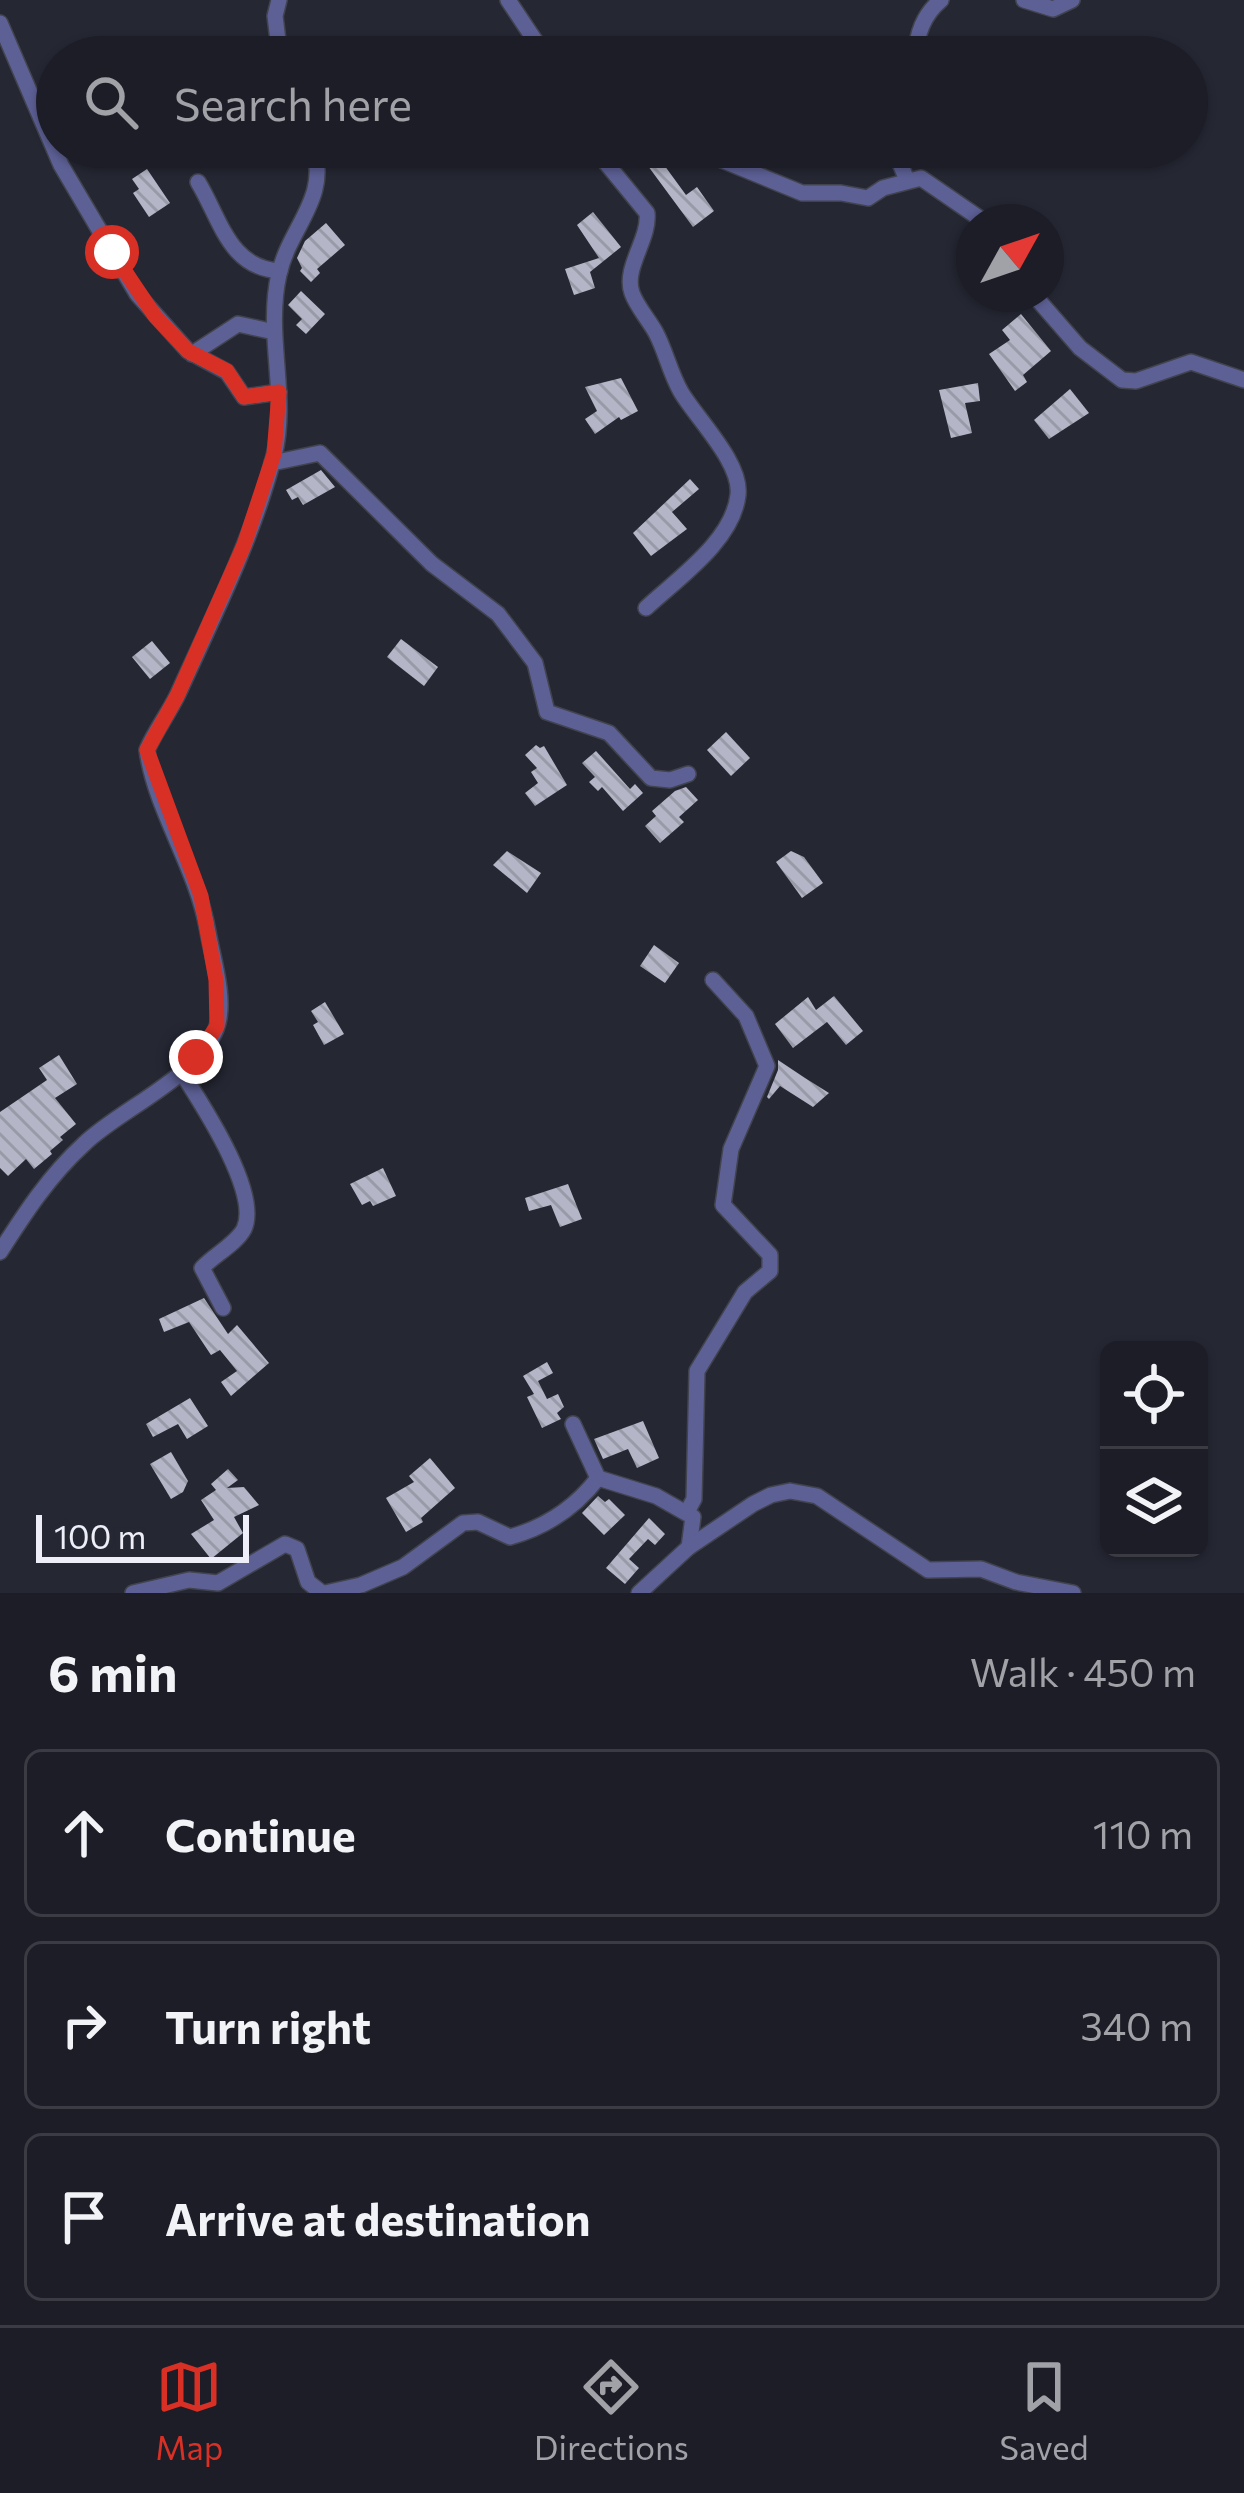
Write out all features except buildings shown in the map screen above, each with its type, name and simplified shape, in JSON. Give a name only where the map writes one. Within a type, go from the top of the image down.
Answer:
[{"type":"street","points":[[276,36],[279,0]]},
{"type":"street","points":[[508,0],[531,36]]},
{"type":"street","points":[[918,36],[928,10],[941,0]]},
{"type":"street","points":[[1024,0],[1053,9],[1072,0]]},
{"type":"street","points":[[0,23],[36,111]]},
{"type":"street","points":[[65,168],[99,234],[144,303],[192,354],[227,371],[244,397],[279,392]]},
{"type":"street","points":[[0,1252],[33,1200],[81,1146],[182,1073],[213,1034],[219,1008],[201,896],[147,750],[177,696],[244,545],[272,464],[278,436],[274,332],[280,271],[291,238],[317,193],[318,168]]},
{"type":"street","points":[[610,168],[646,213],[648,224],[631,291],[679,388],[738,482],[735,507],[725,528],[646,608]]},
{"type":"street","points":[[742,168],[808,195],[841,193],[868,198],[907,180],[928,180],[961,204]]},
{"type":"street","points":[[902,168],[907,180]]},
{"type":"street","points":[[198,182],[246,264],[280,271]]},
{"type":"street","points":[[1049,312],[1080,348],[1122,380],[1136,381],[1191,362],[1244,380]]},
{"type":"street","points":[[192,354],[238,324],[274,332]]},
{"type":"street","points":[[272,464],[320,454],[432,564],[498,614],[535,663],[548,712],[609,733],[651,778],[688,775]]},
{"type":"street","points":[[686,1512],[694,1499],[697,1371],[745,1292],[773,1264],[723,1205],[731,1149],[767,1066],[751,1023],[713,980]]},
{"type":"street","points":[[182,1073],[227,1147],[244,1199],[247,1217],[241,1234],[202,1268],[223,1308]]},
{"type":"street","points":[[573,1424],[598,1478],[656,1496],[694,1520],[688,1547]]},
{"type":"street","points":[[133,1593],[189,1580],[218,1583],[285,1544],[297,1549],[308,1582],[321,1593],[361,1585],[403,1567],[463,1523],[478,1522],[510,1537],[538,1527],[567,1510],[598,1478]]},
{"type":"street","points":[[639,1593],[688,1547],[771,1495],[809,1492],[928,1570],[981,1569],[1016,1582],[1073,1593]]},
{"type":"route","points":[[112,252],[137,294],[188,351],[227,371],[246,398],[279,392],[274,454],[244,545],[170,712],[147,750],[205,911],[219,1018],[196,1057]]}]
